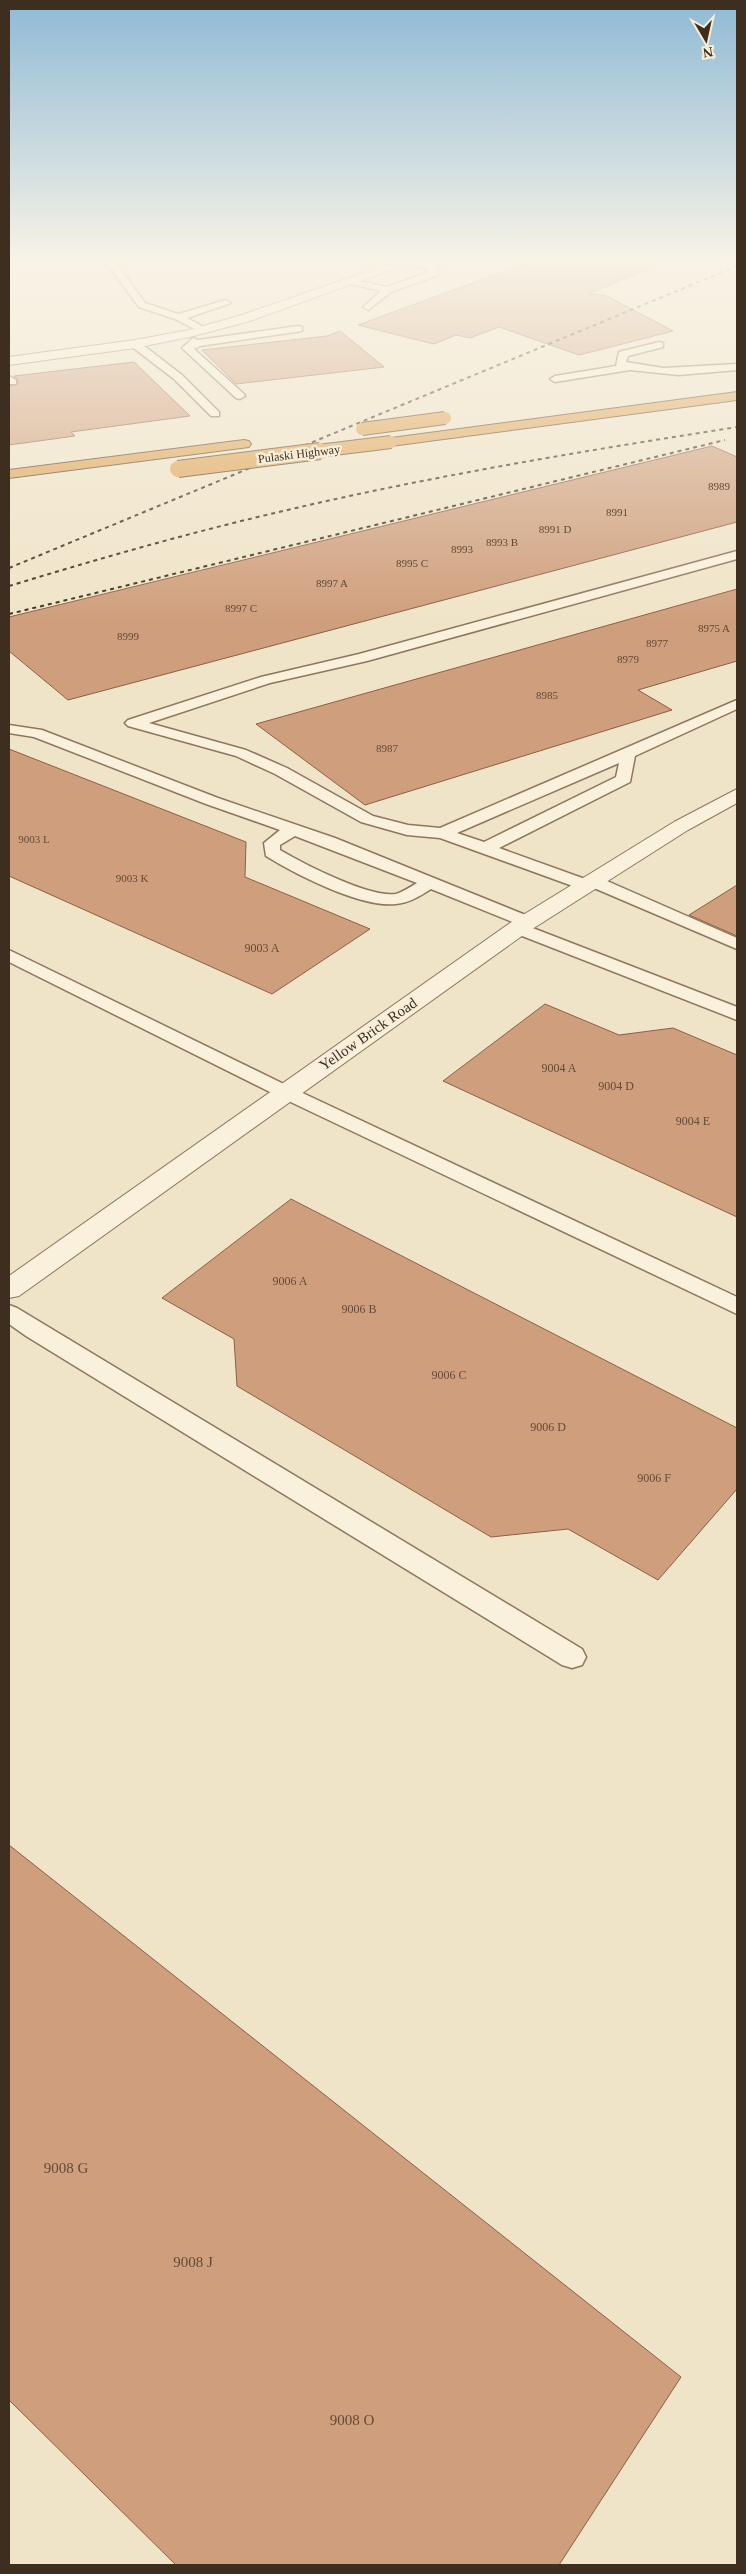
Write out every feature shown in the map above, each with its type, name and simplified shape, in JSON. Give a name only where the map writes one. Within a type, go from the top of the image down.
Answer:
[{"type":"highway","name":"Pulaski Highway","points":[[160,472],[737,396]]},
{"type":"highway","name":"Pulaski Highway","points":[[349,430],[450,418]]},
{"type":"highway","name":"Pulaski Highway","points":[[9,474],[249,443]]},
{"type":"street","name":"Yellow Brick Road","points":[[9,1289],[522,925],[681,826],[737,795]]},
{"type":"lane","points":[[181,380],[215,414]]},
{"type":"lane","points":[[222,380],[240,396]]},
{"type":"lane","points":[[737,555],[362,658],[266,680],[133,723],[241,753],[281,771],[367,819],[407,830],[442,833],[590,883],[737,944]]},
{"type":"lane","points":[[442,833],[628,754],[737,704]]},
{"type":"lane","points":[[9,729],[37,733],[212,801],[294,829],[430,883],[522,925],[737,1014]]},
{"type":"lane","points":[[486,848],[624,779],[628,754]]},
{"type":"lane","points":[[294,829],[272,842],[272,852],[291,865],[330,882],[380,898],[394,899],[407,896],[430,883]]},
{"type":"lane","points":[[9,955],[285,1092],[737,1306]]},
{"type":"lane","points":[[9,1312],[34,1330],[572,1657]]},
{"type":"building","points":[[18,380],[153,380],[190,416],[71,432],[75,436],[9,445],[9,386],[18,384]]},
{"type":"building","points":[[232,380],[270,380],[236,384]]},
{"type":"building","points":[[712,446],[737,457],[737,522],[68,700],[9,651],[9,617]]},
{"type":"building","points":[[737,589],[737,661],[638,690],[672,710],[365,805],[256,724]]},
{"type":"building","points":[[9,749],[246,842],[245,877],[370,929],[272,994],[9,876]]},
{"type":"building","points":[[737,885],[737,936],[689,915]]},
{"type":"building","points":[[545,1004],[619,1035],[673,1028],[737,1055],[737,1217],[443,1081]]},
{"type":"building","points":[[291,1199],[737,1428],[737,1489],[658,1580],[568,1529],[491,1537],[237,1386],[234,1339],[162,1298]]},
{"type":"building","points":[[9,1845],[681,2377],[559,2565],[176,2565],[9,2400]]},
{"type":"railway","points":[[9,568],[462,380]]},
{"type":"railway","points":[[9,586],[177,538],[336,499],[507,465],[737,427]]},
{"type":"railway","points":[[9,614],[725,440]]}]
